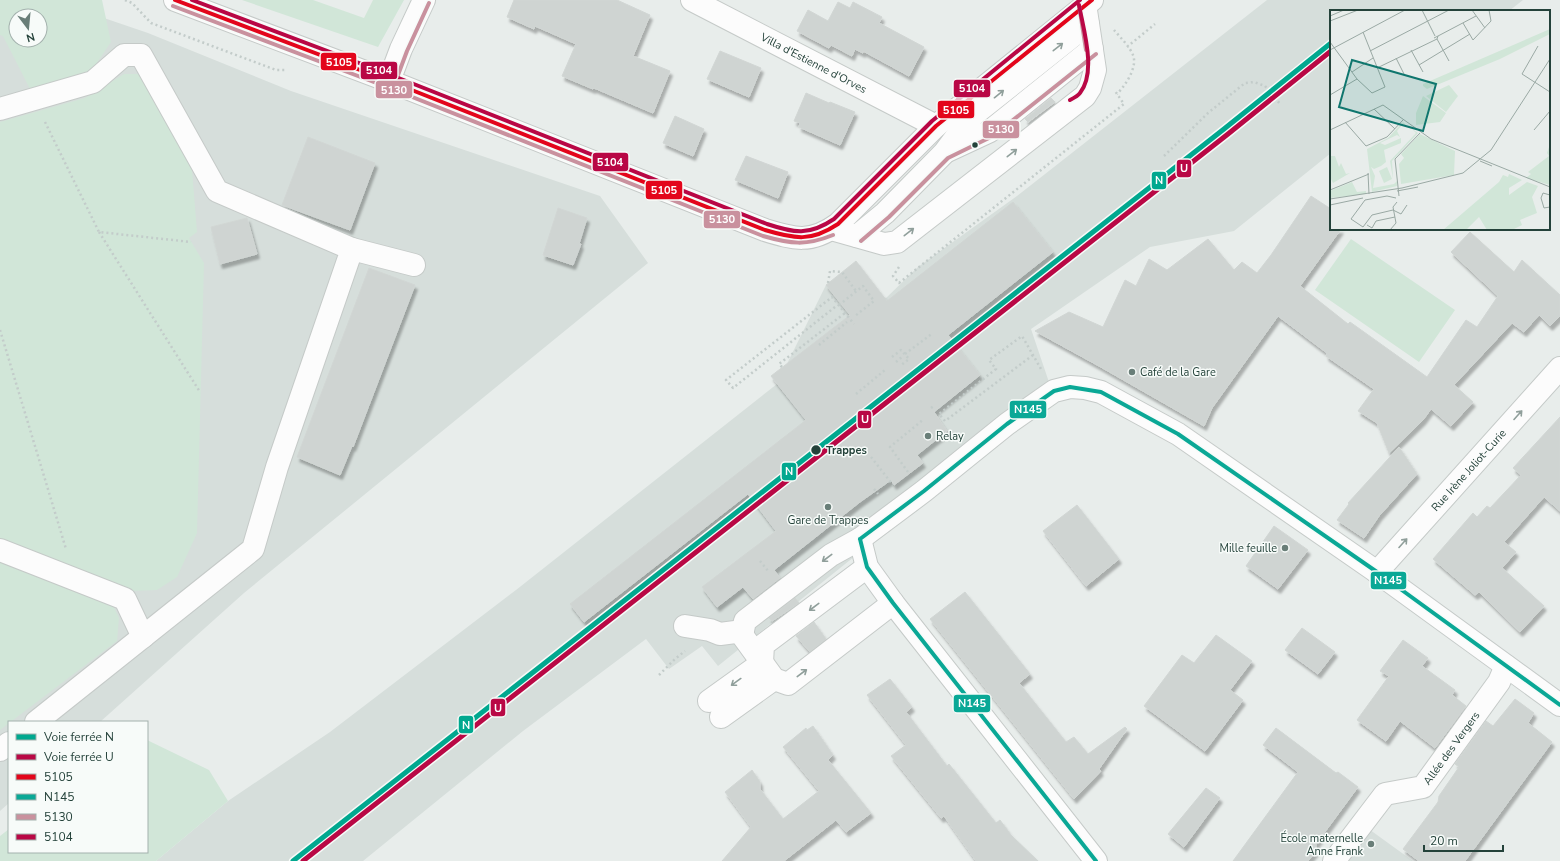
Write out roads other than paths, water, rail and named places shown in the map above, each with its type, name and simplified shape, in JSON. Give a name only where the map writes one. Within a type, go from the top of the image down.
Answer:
[{"type":"street","points":[[174,0],[213,7],[389,81],[765,230],[802,239],[831,229],[860,204],[936,126],[1088,9]]},
{"type":"street","points":[[389,81],[401,49],[424,0]]},
{"type":"street","name":"Villa d'Estienne d'Orves","points":[[692,0],[936,126]]},
{"type":"street","points":[[831,229],[884,244],[897,242],[1085,96],[1090,88],[1095,70],[1088,9]]},
{"type":"street","points":[[857,236],[885,212],[944,153],[971,117],[1088,9]]},
{"type":"street","points":[[944,153],[990,131],[1092,49]]},
{"type":"street","points":[[0,110],[93,82],[124,55],[141,55],[217,191],[352,249],[414,265]]},
{"type":"street","points":[[37,721],[253,549],[277,467],[352,249]]},
{"type":"street","name":"Rue Irène Joliot-Curie","points":[[1377,572],[1560,368]]},
{"type":"street","points":[[893,603],[788,684],[768,671],[742,635],[745,621],[831,555],[860,538],[924,491],[989,439],[1054,391],[1070,387],[1101,392],[1178,434],[1377,572],[1560,705]]},
{"type":"street","points":[[860,538],[867,567],[1088,858]]},
{"type":"street","points":[[0,550],[125,600],[143,637]]},
{"type":"street","points":[[768,671],[763,645],[867,567]]},
{"type":"street","points":[[684,626],[710,630],[720,634],[743,631]]},
{"type":"street","name":"Allée des Vergers","points":[[1334,861],[1385,794],[1423,787],[1499,682],[1506,666]]},
{"type":"street","points":[[715,709],[768,671]]},
{"type":"street","points":[[0,750],[8,744]]},
{"type":"rail line","name":"N","points":[[293,861],[1224,129],[1330,44]]},
{"type":"rail line","name":"U","points":[[303,861],[1228,134],[1330,52]]},
{"type":"place","name":"Café de la Gare","points":[[1132,372]]},
{"type":"place","name":"Relay","points":[[928,436]]},
{"type":"place","name":"Trappes","points":[[816,450]]},
{"type":"place","name":"Gare de Trappes","points":[[828,507]]},
{"type":"place","name":"Mille feuille","points":[[1285,548]]},
{"type":"place","name":"École maternelle Anne Frank","points":[[1371,844]]}]
